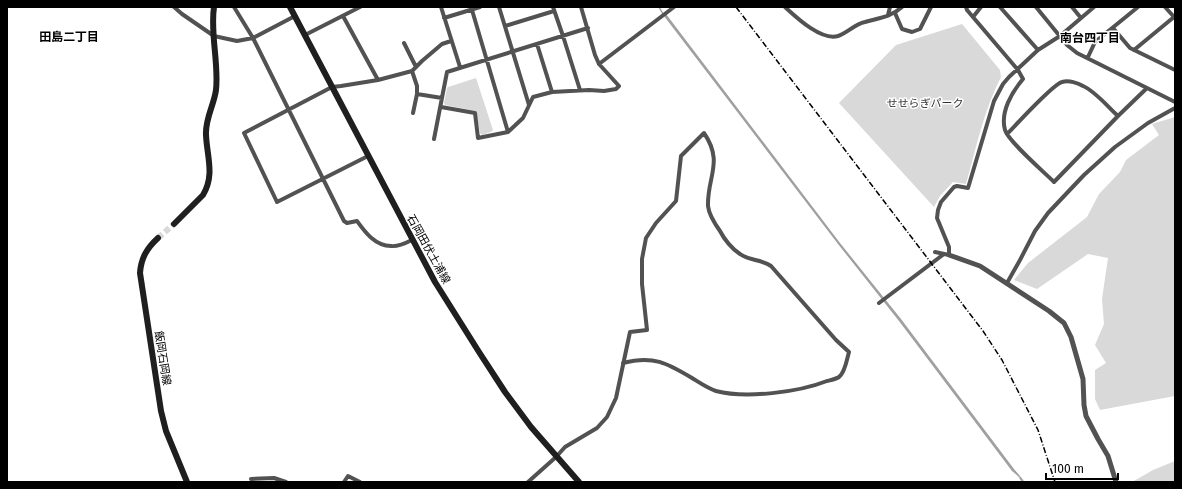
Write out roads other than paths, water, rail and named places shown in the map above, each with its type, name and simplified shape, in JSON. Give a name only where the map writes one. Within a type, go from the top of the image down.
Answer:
[{"type":"main road","points":[[174,224],[203,195],[210,178],[206,129],[216,92],[214,7]]},
{"type":"main road","name":"石岡田伏土浦線","points":[[290,7],[435,282],[483,359],[527,421],[578,482]]},
{"type":"main road","name":"飯岡石岡線","points":[[158,238],[145,252],[141,263],[140,273],[161,411],[166,431],[187,482]]},
{"type":"street","points":[[174,7],[214,36],[237,41],[253,38],[295,16]]},
{"type":"street","points":[[234,7],[253,38],[344,221],[347,223],[357,221],[367,234],[381,244],[391,246],[412,240]]},
{"type":"street","points":[[305,35],[360,7]]},
{"type":"street","points":[[441,7],[460,68]]},
{"type":"street","points":[[444,18],[480,7]]},
{"type":"street","points":[[499,7],[529,106]]},
{"type":"street","points":[[441,106],[475,113],[478,138],[508,132],[523,118],[533,97],[552,92],[580,90],[604,91],[619,86],[599,64],[581,7]]},
{"type":"street","points":[[599,64],[674,7]]},
{"type":"street","points":[[785,7],[796,17],[821,34],[831,37],[842,34],[864,22],[895,13],[902,7]]},
{"type":"street","points":[[888,15],[890,7]]},
{"type":"street","points":[[895,13],[902,29],[912,32],[920,29],[931,7]]},
{"type":"street","points":[[966,7],[1018,70],[1022,79],[1010,97],[1006,108],[1004,124],[1007,134],[1054,182],[1147,88]]},
{"type":"street","points":[[973,17],[981,7]]},
{"type":"street","points":[[1000,7],[1038,50]]},
{"type":"street","points":[[1036,7],[1060,36],[1077,53],[1175,102]]},
{"type":"street","points":[[1072,7],[1081,18]]},
{"type":"street","points":[[880,302],[946,255],[949,247],[937,218],[939,206],[949,191],[954,187],[957,186],[968,188],[994,101],[1003,84],[1038,50],[1060,36],[1094,7]]},
{"type":"street","points":[[1088,58],[1095,42],[1138,7]]},
{"type":"street","points":[[1134,50],[1174,18],[1165,7]]},
{"type":"street","points":[[505,26],[554,9],[580,90]]},
{"type":"street","points":[[472,10],[508,132]]},
{"type":"street","points":[[343,16],[378,80]]},
{"type":"street","points":[[434,139],[447,72],[588,28]]},
{"type":"street","points":[[1112,28],[1130,48],[1175,70]]},
{"type":"street","points":[[368,156],[277,202],[244,133],[332,87],[378,80],[412,71],[442,44],[452,41]]},
{"type":"street","points":[[404,44],[416,67]]},
{"type":"street","points":[[537,44],[552,92]]},
{"type":"street","points":[[412,71],[417,86],[413,113]]},
{"type":"street","points":[[1007,134],[1040,100],[1057,84],[1062,82],[1084,86],[1118,116]]},
{"type":"street","points":[[417,94],[442,98]]},
{"type":"street","points":[[1006,283],[1035,231],[1048,213],[1084,175],[1115,147],[1148,123],[1175,108]]},
{"type":"street","points":[[528,482],[565,448],[597,428],[606,417],[616,398],[623,363],[630,332],[647,330],[642,284],[642,259],[646,238],[656,223],[676,201],[681,156],[704,133],[711,142],[714,163],[708,208],[724,239],[739,254],[748,259],[765,262],[771,266],[836,340],[849,352],[842,373],[839,377],[819,385],[786,392],[742,394],[717,391],[706,387],[662,362],[648,359],[623,363]]},
{"type":"street","points":[[935,252],[980,266],[1023,296],[1049,311],[1064,323],[1068,329],[1083,379],[1086,416],[1108,456],[1116,482]]},
{"type":"street","points":[[344,482],[348,476],[360,482]]},
{"type":"street","points":[[251,479],[274,478],[286,482]]},
{"type":"waterway","points":[[659,7],[663,14]]},
{"type":"waterway","points":[[1020,478],[1023,482]]},
{"type":"tunnel","points":[[158,238],[174,224]]},
{"type":"railway","points":[[736,7],[983,331],[1002,360],[1038,430],[1055,482]]},
{"type":"district","name":"田島二丁目","points":[[69,37]]},
{"type":"district","name":"南台四丁目","points":[[1090,38]]},
{"type":"park label","name":"せせらぎパーク","points":[[925,103]]}]
